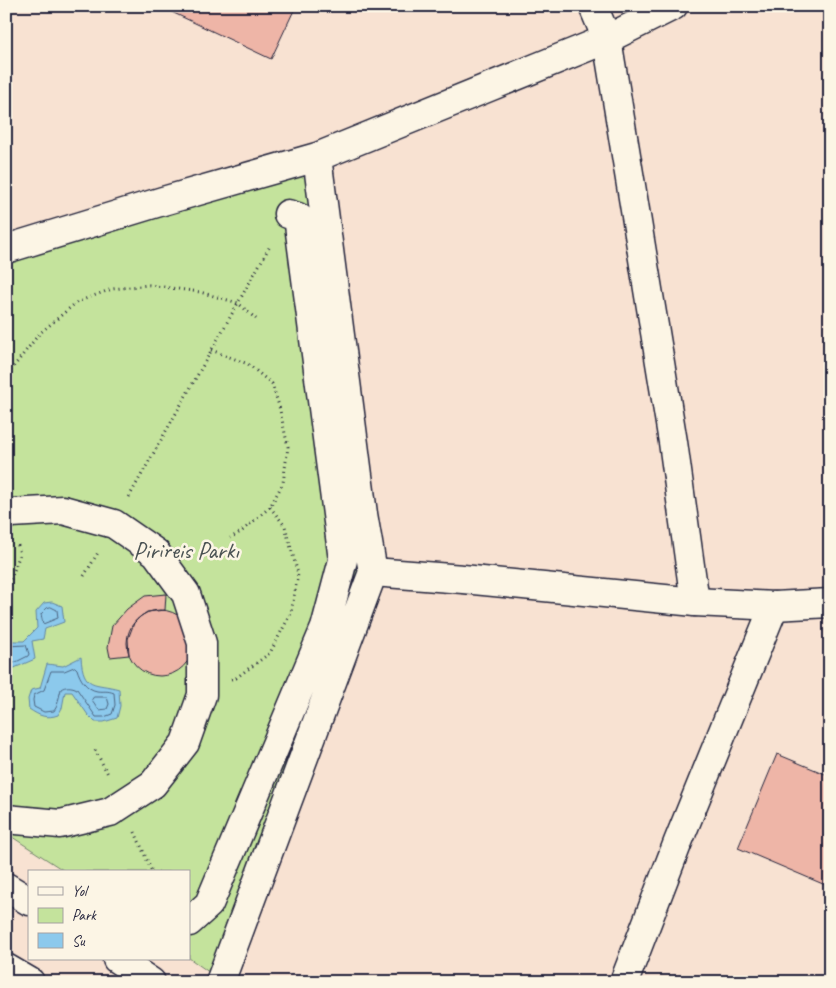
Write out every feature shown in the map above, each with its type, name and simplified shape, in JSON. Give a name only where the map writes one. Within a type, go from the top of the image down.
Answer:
[{"type":"main road","points":[[593,6],[607,39],[673,442],[694,602]]},
{"type":"main road","points":[[6,249],[317,157],[607,39],[673,6]]},
{"type":"main road","points":[[220,982],[373,572],[363,514],[317,157]]},
{"type":"main road","points":[[190,921],[209,904],[325,628],[343,560],[298,217],[288,214]]},
{"type":"main road","points":[[6,515],[11,513],[63,510],[114,524],[156,553],[186,594],[202,643],[202,695],[184,743],[153,784],[110,812],[60,824],[6,819]]},
{"type":"main road","points":[[373,572],[694,602],[774,606],[830,603]]},
{"type":"main road","points":[[624,982],[774,606]]},
{"type":"main road","points":[[118,960],[151,982]]},
{"type":"main road","points":[[6,968],[30,982]]},
{"type":"path","points":[[84,576],[288,214]]},
{"type":"path","points":[[6,385],[11,370],[39,334],[77,302],[112,289],[149,285],[200,292],[238,303],[256,319]]},
{"type":"path","points":[[211,350],[248,364],[272,384],[288,448],[283,483],[270,507],[241,532],[230,538]]},
{"type":"path","points":[[202,687],[236,678],[270,653],[291,614],[298,574],[284,526],[270,507]]},
{"type":"path","points":[[6,756],[9,752]]},
{"type":"green space","name":"Pirireis Parkı","points":[[317,157],[373,572],[213,975],[190,959],[190,870],[63,870],[6,833],[6,249]]},
{"type":"water","points":[[52,602],[62,606],[64,622],[45,629],[43,639],[32,641],[35,659],[12,669],[6,674],[6,641],[24,641],[37,628],[36,612],[44,603]]},
{"type":"water","points":[[81,657],[84,675],[88,680],[92,683],[119,689],[120,706],[117,718],[104,722],[95,722],[72,692],[65,692],[62,708],[58,715],[43,716],[29,709],[28,699],[31,690],[40,688],[47,664],[63,666]]},
{"type":"building","points":[[159,6],[296,6],[271,59]]},
{"type":"building","points":[[166,594],[165,610],[147,612],[134,623],[128,639],[129,655],[110,657],[108,647],[112,626],[127,609],[145,596]]},
{"type":"building","points":[[160,610],[173,613],[183,620],[190,630],[193,643],[190,656],[183,666],[173,673],[160,676],[147,673],[137,666],[130,656],[127,643],[130,630],[137,620],[147,613]]},
{"type":"building","points":[[777,754],[830,776],[830,887],[738,848]]}]
